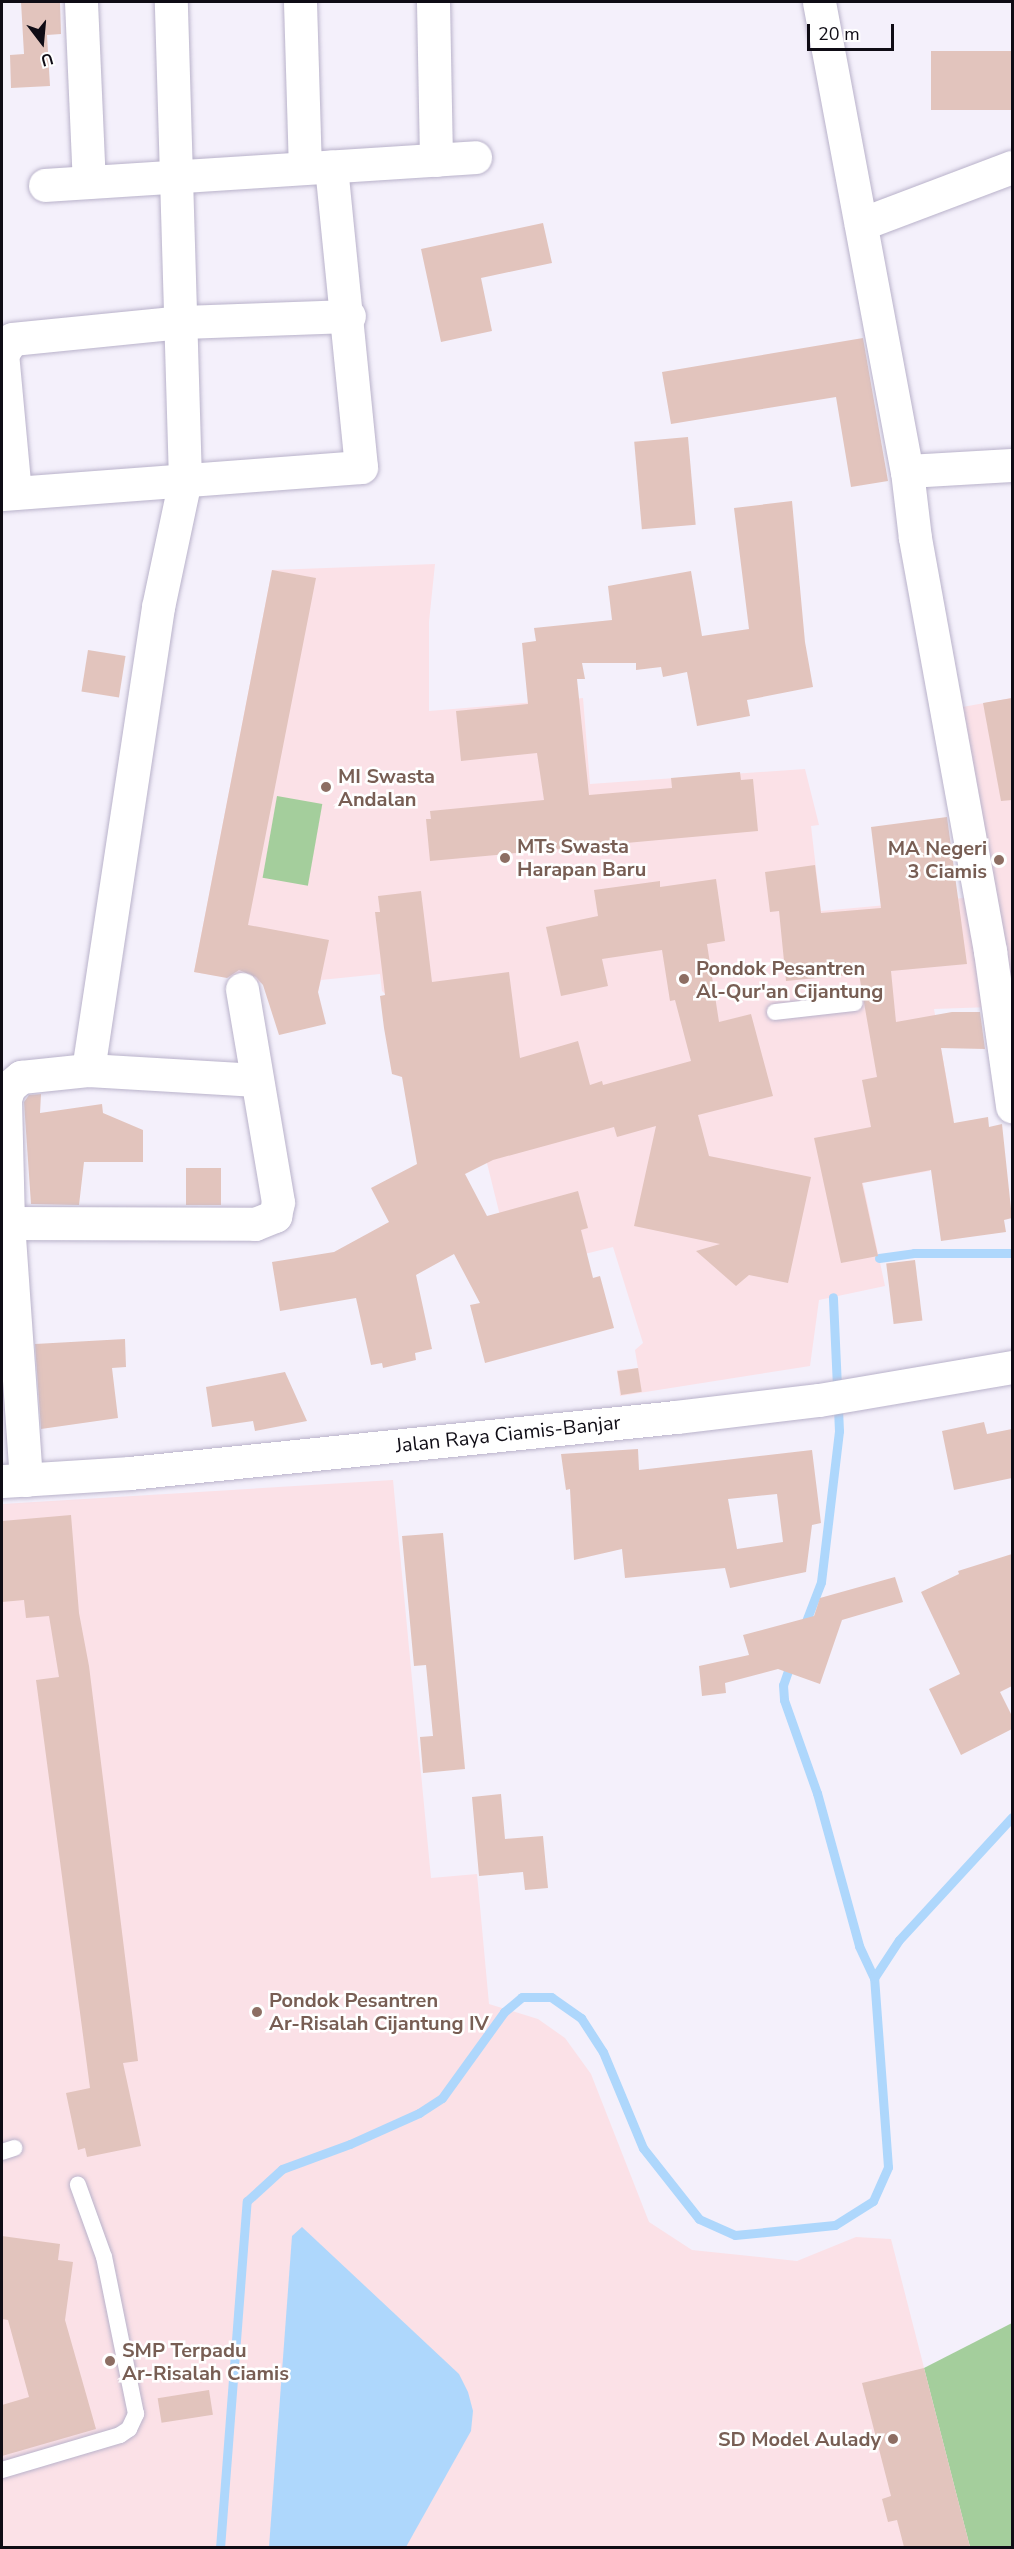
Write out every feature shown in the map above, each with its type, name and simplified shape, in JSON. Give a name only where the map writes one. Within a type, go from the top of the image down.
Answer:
[{"type":"main road","points":[[81,2],[89,182]]},
{"type":"main road","points":[[88,1070],[158,607],[185,480],[183,322],[175,176],[171,2]]},
{"type":"main road","points":[[300,2],[318,167],[349,316],[361,467],[8,494],[2,354],[8,341],[24,336],[183,322],[349,316]]},
{"type":"main road","points":[[434,2],[436,160]]},
{"type":"main road","points":[[819,2],[907,471],[915,538],[990,951],[1012,1106]]},
{"type":"main road","points":[[45,185],[475,157]]},
{"type":"main road","points":[[861,224],[1012,166]]},
{"type":"main road","points":[[907,471],[1012,465]]},
{"type":"main road","points":[[8,1223],[255,1224],[272,1219],[278,1202],[242,989]]},
{"type":"main road","points":[[14,1480],[5,1099],[9,1087],[21,1077],[88,1070],[257,1080]]},
{"type":"main road","name":"Jalan Raya Ciamis-Banjar","points":[[14,1480],[130,1473],[819,1400],[1012,1367]]},
{"type":"lane","points":[[775,1012],[854,1003]]},
{"type":"lane","points":[[2,2470],[120,2435],[129,2429],[136,2414],[104,2257],[78,2185]]},
{"type":"shaded area","name":"Pondok Pesantren Al-Qur'an Cijantung","points":[[435,564],[429,622],[429,711],[583,698],[590,784],[805,769],[819,825],[811,826],[821,911],[974,897],[991,1007],[934,1009],[954,1120],[921,1127],[930,1171],[863,1183],[885,1286],[819,1300],[810,1366],[620,1396],[617,1370],[638,1368],[635,1350],[643,1343],[613,1247],[508,1273],[505,1236],[464,1070],[382,991],[380,974],[321,980],[318,992],[194,972],[272,570]]},
{"type":"shaded area","name":"MA Negeri 3 Ciamis","points":[[1012,698],[1012,1012],[957,708]]},
{"type":"shaded area","name":"Pondok Pesantren Ar-Risalah Cijantung IV","points":[[393,1480],[431,1878],[477,1874],[489,2004],[538,2019],[565,2038],[591,2074],[649,2222],[692,2250],[797,2261],[856,2237],[891,2239],[970,2547],[2,2548],[2,1504]]},
{"type":"green space","points":[[277,796],[322,804],[308,886],[263,878]]},
{"type":"green space","points":[[1012,2323],[1012,2547],[970,2547],[924,2368]]},
{"type":"water","points":[[302,2227],[459,2374],[468,2392],[473,2411],[471,2431],[406,2547],[269,2547],[292,2236]]},
{"type":"building","points":[[21,2],[60,2],[61,34],[47,35],[50,86],[11,88],[10,55],[24,54]]},
{"type":"building","points":[[931,51],[1012,51],[1012,110],[931,110]]},
{"type":"building","points":[[543,223],[552,263],[481,278],[492,331],[441,342],[421,249]]},
{"type":"building","points":[[863,338],[888,481],[851,487],[836,397],[671,424],[662,372]]},
{"type":"building","points":[[688,437],[696,525],[642,529],[634,442]]},
{"type":"building","points":[[792,501],[805,642],[813,687],[747,700],[750,716],[697,726],[687,672],[663,677],[661,667],[636,670],[636,663],[582,663],[585,679],[577,679],[589,795],[672,788],[671,778],[740,772],[741,780],[753,779],[758,831],[430,861],[426,819],[431,819],[430,811],[544,800],[537,753],[461,761],[456,711],[528,704],[522,643],[536,641],[534,628],[612,620],[608,586],[691,571],[702,636],[749,629],[734,508]]},
{"type":"building","points":[[272,570],[316,578],[248,925],[329,940],[318,992],[326,1024],[279,1035],[263,985],[256,977],[239,970],[227,978],[194,972]]},
{"type":"building","points":[[88,650],[126,656],[119,697],[81,691]]},
{"type":"building","points":[[1012,698],[1012,800],[1001,801],[983,703]]},
{"type":"building","points":[[947,817],[967,964],[891,971],[896,1022],[952,1012],[980,1012],[985,1049],[941,1048],[954,1123],[988,1117],[989,1127],[1002,1124],[1012,1218],[1004,1220],[1006,1232],[941,1241],[931,1170],[862,1183],[878,1256],[841,1263],[814,1138],[871,1127],[862,1080],[877,1077],[859,974],[786,981],[779,911],[770,912],[765,872],[815,865],[821,913],[881,908],[871,827]]},
{"type":"building","points":[[716,879],[725,941],[707,944],[719,1022],[751,1014],[773,1096],[698,1115],[709,1156],[811,1177],[788,1283],[749,1275],[736,1286],[696,1251],[720,1244],[634,1226],[656,1126],[617,1137],[614,1127],[493,1160],[465,1174],[487,1216],[578,1191],[588,1228],[581,1230],[593,1278],[600,1276],[614,1328],[485,1363],[470,1305],[480,1303],[454,1254],[416,1275],[432,1349],[415,1353],[416,1360],[383,1368],[382,1363],[371,1365],[356,1298],[280,1311],[272,1262],[334,1252],[389,1222],[371,1188],[417,1164],[402,1077],[392,1074],[384,1028],[380,996],[385,995],[375,912],[380,912],[378,896],[421,891],[432,982],[509,972],[520,1058],[578,1041],[590,1085],[602,1081],[603,1085],[691,1061],[675,1000],[670,1001],[662,950],[602,959],[608,986],[561,996],[546,927],[598,916],[594,890],[660,881],[660,887]]},
{"type":"building","points":[[41,1094],[40,1113],[102,1104],[103,1113],[143,1130],[143,1162],[84,1162],[79,1205],[31,1204],[24,1102],[29,1095]]},
{"type":"building","points":[[186,1168],[221,1168],[221,1205],[186,1205]]},
{"type":"building","points":[[915,1260],[922,1321],[894,1324],[886,1264]]},
{"type":"building","points":[[125,1339],[126,1367],[112,1368],[118,1418],[41,1429],[35,1344]]},
{"type":"building","points":[[638,1368],[642,1392],[621,1395],[617,1371]]},
{"type":"building","points":[[285,1372],[307,1421],[255,1431],[253,1421],[212,1427],[206,1387]]},
{"type":"building","points":[[984,1422],[987,1434],[1012,1429],[1012,1478],[954,1490],[942,1431]]},
{"type":"building","points":[[638,1449],[639,1470],[812,1450],[821,1523],[812,1525],[806,1572],[730,1588],[725,1568],[625,1578],[622,1549],[574,1560],[570,1489],[566,1490],[561,1454]],"holes":[[[777,1494],[783,1542],[737,1549],[728,1499]]]},
{"type":"building","points":[[71,1515],[79,1613],[89,1666],[138,2061],[123,2063],[141,2146],[87,2157],[85,2148],[78,2150],[66,2093],[90,2088],[36,1680],[59,1677],[49,1616],[26,1618],[24,1600],[2,1602],[2,1521]]},
{"type":"building","points":[[443,1533],[465,1769],[423,1773],[420,1737],[433,1736],[426,1665],[414,1666],[402,1536]]},
{"type":"building","points":[[1012,1554],[1012,1686],[1000,1692],[1012,1716],[1012,1729],[961,1755],[929,1689],[960,1674],[921,1592],[959,1574],[958,1571]]},
{"type":"building","points":[[895,1577],[903,1602],[842,1620],[820,1684],[778,1669],[725,1683],[726,1693],[702,1696],[699,1666],[749,1655],[743,1635],[814,1616],[820,1598]]},
{"type":"building","points":[[501,1794],[505,1839],[543,1836],[548,1888],[525,1890],[523,1872],[479,1876],[472,1797]]},
{"type":"building","points":[[2,2236],[60,2244],[58,2260],[73,2262],[65,2320],[96,2429],[2,2456],[2,2405],[29,2397],[8,2320],[2,2319]]},
{"type":"building","points":[[924,2368],[970,2547],[904,2547],[897,2520],[888,2522],[882,2499],[891,2496],[862,2383]]},
{"type":"building","points":[[209,2390],[213,2415],[162,2423],[158,2398]]},
{"type":"waterway","points":[[879,1258],[914,1253],[1012,1253]]},
{"type":"waterway","points":[[803,1629],[821,1582],[839,1431],[833,1297]]},
{"type":"waterway","points":[[791,1662],[783,1685],[784,1700],[817,1793],[859,1946],[874,1978]]},
{"type":"waterway","points":[[220,2548],[247,2201],[282,2169],[350,2144],[419,2113],[442,2098],[504,2012],[522,1997],[551,1997],[581,2018],[603,2052],[643,2148],[699,2219],[735,2235],[835,2225],[873,2201],[888,2167],[874,1978],[899,1940],[1012,1817]]},
{"type":"place","name":"MI Swasta Andalan","points":[[326,787]]},
{"type":"place","name":"MTs Swasta Harapan Baru","points":[[505,858]]},
{"type":"place","name":"MA Negeri 3 Ciamis","points":[[999,860]]},
{"type":"place","name":"Pondok Pesantren Al-Qur'an Cijantung","points":[[684,979]]},
{"type":"place","name":"Pondok Pesantren Ar-Risalah Cijantung IV","points":[[257,2012]]},
{"type":"place","name":"SMP Terpadu Ar-Risalah Ciamis","points":[[110,2361]]},
{"type":"place","name":"SD Model Aulady","points":[[893,2439]]}]
